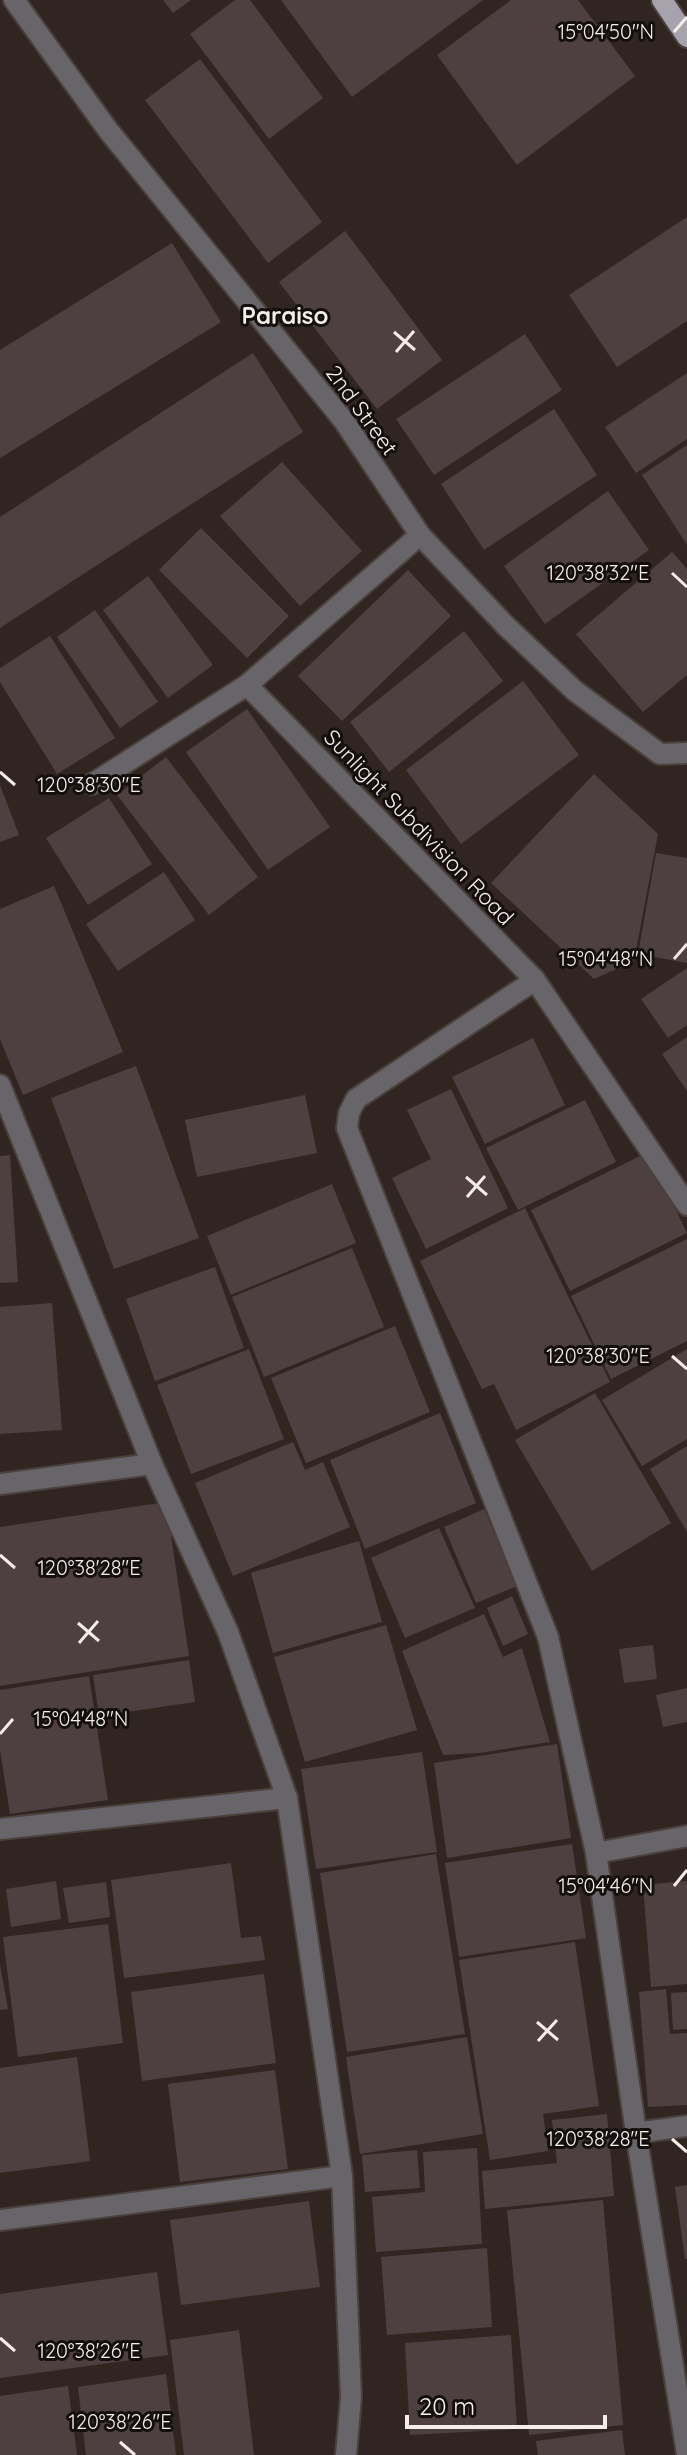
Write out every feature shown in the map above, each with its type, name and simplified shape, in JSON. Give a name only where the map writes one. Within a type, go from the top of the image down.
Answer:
[{"type":"main road","points":[[662,0],[687,37]]},
{"type":"street","name":"2nd Street","points":[[14,0],[108,130],[344,421],[420,535],[506,626],[575,691],[660,754],[687,753]]},
{"type":"street","points":[[92,784],[247,685],[420,535]]},
{"type":"street","name":"Sunlight Subdivision Road","points":[[247,685],[535,980],[687,1205]]},
{"type":"street","points":[[535,980],[356,1099],[349,1113],[347,1128],[548,1637],[596,1853],[636,2133],[686,2441]]},
{"type":"street","points":[[0,1085],[6,1109],[152,1464],[228,1632],[287,1798],[342,2176],[351,2397],[347,2455],[360,2455]]},
{"type":"street","points":[[0,1484],[152,1464]]},
{"type":"street","points":[[0,1829],[287,1798]]},
{"type":"street","points":[[596,1853],[687,1836]]},
{"type":"street","points":[[636,2133],[687,2126]]},
{"type":"street","points":[[0,2220],[342,2176]]},
{"type":"building","points":[[163,0],[191,0],[173,13]]},
{"type":"building","points":[[235,0],[250,0],[323,98],[269,139],[190,34]]},
{"type":"building","points":[[281,0],[483,0],[352,97]]},
{"type":"building","points":[[511,0],[578,0],[635,76],[517,165],[437,55]]},
{"type":"building","points":[[200,59],[322,222],[268,263],[145,100]]},
{"type":"building","points":[[687,217],[687,321],[617,367],[569,295]]},
{"type":"building","points":[[345,231],[442,360],[377,409],[279,282]]},
{"type":"building","points":[[172,243],[221,322],[0,458],[0,350]]},
{"type":"building","points":[[525,334],[562,390],[434,475],[396,419]]},
{"type":"building","points":[[253,353],[303,432],[0,628],[0,517]]},
{"type":"building","points":[[687,373],[687,439],[636,473],[605,427]]},
{"type":"building","points":[[554,409],[597,475],[484,550],[441,484]]},
{"type":"building","points":[[687,445],[687,545],[642,475]]},
{"type":"building","points":[[282,462],[362,551],[300,606],[220,516]]},
{"type":"building","points":[[608,491],[649,550],[545,624],[504,566]]},
{"type":"building","points":[[201,528],[289,616],[247,658],[159,570]]},
{"type":"building","points":[[672,552],[687,569],[687,675],[643,712],[576,634]]},
{"type":"building","points":[[408,570],[451,616],[342,721],[298,676]]},
{"type":"building","points":[[148,576],[213,665],[168,698],[103,610]]},
{"type":"building","points":[[95,610],[158,702],[120,728],[57,637]]},
{"type":"building","points":[[464,631],[503,681],[389,772],[350,722]]},
{"type":"building","points":[[50,636],[115,738],[57,774],[0,682],[0,668]]},
{"type":"building","points":[[523,681],[579,755],[461,844],[406,770]]},
{"type":"building","points":[[247,709],[330,827],[268,870],[186,752]]},
{"type":"building","points":[[166,757],[258,877],[209,915],[117,795]]},
{"type":"building","points":[[594,774],[658,834],[634,961],[594,979],[491,883]]},
{"type":"building","points":[[0,785],[19,835],[0,842]]},
{"type":"building","points":[[109,798],[152,864],[88,905],[46,838]]},
{"type":"building","points":[[656,853],[687,858],[687,963],[638,954]]},
{"type":"building","points":[[164,872],[195,920],[118,971],[86,924]]},
{"type":"building","points":[[54,886],[123,1052],[23,1095],[0,1039],[0,909]]},
{"type":"building","points":[[687,968],[687,1025],[668,1038],[641,999]]},
{"type":"building","points":[[687,1037],[687,1091],[662,1054]]},
{"type":"building","points":[[533,1038],[565,1105],[485,1144],[452,1077]]},
{"type":"building","points":[[136,1066],[199,1238],[114,1269],[51,1098]]},
{"type":"building","points":[[451,1089],[508,1208],[426,1249],[392,1178],[431,1159],[407,1110]]},
{"type":"building","points":[[305,1095],[317,1153],[197,1177],[185,1120]]},
{"type":"building","points":[[585,1100],[616,1162],[518,1210],[486,1148]]},
{"type":"building","points":[[648,1152],[687,1233],[570,1291],[531,1210]]},
{"type":"building","points":[[10,1155],[18,1282],[0,1283],[0,1156]]},
{"type":"building","points":[[332,1184],[356,1243],[231,1295],[207,1236]]},
{"type":"building","points":[[525,1208],[610,1382],[516,1430],[494,1384],[482,1389],[420,1261]]},
{"type":"building","points":[[687,1239],[687,1341],[611,1379],[571,1296]]},
{"type":"building","points":[[352,1248],[384,1327],[264,1377],[232,1297]]},
{"type":"building","points":[[215,1267],[244,1348],[155,1381],[126,1299]]},
{"type":"building","points":[[52,1303],[62,1430],[0,1434],[0,1307]]},
{"type":"building","points":[[395,1326],[430,1412],[306,1463],[271,1378]]},
{"type":"building","points":[[249,1349],[284,1439],[191,1474],[157,1385]]},
{"type":"building","points":[[687,1349],[687,1439],[642,1466],[602,1400]]},
{"type":"building","points":[[595,1393],[671,1523],[592,1571],[515,1440]]},
{"type":"building","points":[[440,1413],[476,1503],[365,1549],[330,1460]]},
{"type":"building","points":[[293,1442],[305,1470],[323,1462],[350,1527],[233,1576],[195,1483]]},
{"type":"building","points":[[687,1446],[687,1532],[650,1469]]},
{"type":"building","points":[[166,1502],[189,1656],[0,1686],[0,1527]]},
{"type":"building","points":[[484,1509],[517,1586],[476,1603],[444,1527]]},
{"type":"building","points":[[439,1528],[475,1608],[405,1638],[371,1558]]},
{"type":"building","points":[[359,1541],[382,1622],[273,1653],[251,1573]]},
{"type":"building","points":[[512,1596],[528,1634],[503,1646],[487,1608]]},
{"type":"building","points":[[484,1614],[503,1657],[522,1648],[550,1742],[443,1755],[402,1651]]},
{"type":"building","points":[[386,1625],[417,1730],[305,1762],[274,1657]]},
{"type":"building","points":[[653,1645],[657,1679],[624,1683],[619,1649]]},
{"type":"building","points":[[189,1660],[195,1702],[99,1716],[93,1675]]},
{"type":"building","points":[[89,1676],[108,1800],[10,1814],[0,1750],[0,1690]]},
{"type":"building","points":[[687,1688],[687,1722],[663,1727],[656,1695]]},
{"type":"building","points":[[557,1744],[571,1838],[447,1858],[434,1763]]},
{"type":"building","points":[[422,1752],[437,1852],[316,1869],[301,1769]]},
{"type":"building","points":[[572,1844],[586,1938],[459,1957],[445,1863]]},
{"type":"building","points":[[436,1854],[465,2034],[347,2052],[320,1873]]},
{"type":"building","points":[[231,1863],[241,1938],[261,1936],[265,1960],[124,1978],[111,1880]]},
{"type":"building","points":[[56,1881],[61,1919],[11,1927],[6,1889]]},
{"type":"building","points":[[687,1881],[687,1984],[651,1987],[643,1885]]},
{"type":"building","points":[[106,1882],[110,1917],[69,1923],[63,1888]]},
{"type":"building","points":[[108,1924],[123,2043],[18,2057],[3,1937]]},
{"type":"building","points":[[575,1942],[599,2106],[543,2114],[548,2151],[490,2160],[459,1960]]},
{"type":"building","points":[[0,1964],[8,2009],[0,2010]]},
{"type":"building","points":[[264,1974],[276,2063],[142,2081],[131,1992]]},
{"type":"building","points":[[666,1989],[670,2034],[687,2033],[687,2105],[648,2107],[639,1992]]},
{"type":"building","points":[[687,1992],[687,2029],[673,2030],[671,1993]]},
{"type":"building","points":[[467,2037],[483,2134],[360,2154],[346,2057]]},
{"type":"building","points":[[77,2057],[90,2161],[0,2173],[0,2068]]},
{"type":"building","points":[[275,2070],[288,2169],[180,2182],[168,2084]]},
{"type":"building","points":[[607,2114],[614,2196],[485,2209],[482,2171],[557,2163],[552,2120]]},
{"type":"building","points":[[477,2148],[482,2244],[376,2252],[372,2197],[425,2192],[423,2152]]},
{"type":"building","points":[[417,2150],[420,2188],[365,2192],[362,2155]]},
{"type":"building","points":[[687,2185],[687,2259],[685,2259],[675,2187]]},
{"type":"building","points":[[603,2200],[623,2425],[529,2435],[507,2210]]},
{"type":"building","points":[[309,2201],[320,2287],[181,2305],[170,2220]]},
{"type":"building","points":[[487,2248],[492,2327],[387,2335],[381,2257]]},
{"type":"building","points":[[157,2272],[168,2355],[0,2378],[0,2294]]},
{"type":"building","points":[[239,2330],[254,2455],[184,2455],[170,2340]]},
{"type":"building","points":[[511,2335],[517,2429],[410,2435],[405,2343]]},
{"type":"building","points":[[166,2374],[176,2455],[86,2455],[78,2387]]},
{"type":"building","points":[[68,2386],[77,2455],[0,2455],[0,2396]]},
{"type":"building","points":[[622,2430],[625,2455],[538,2455],[536,2441]]},
{"type":"district","name":"Paraiso","points":[[285,316]]}]
